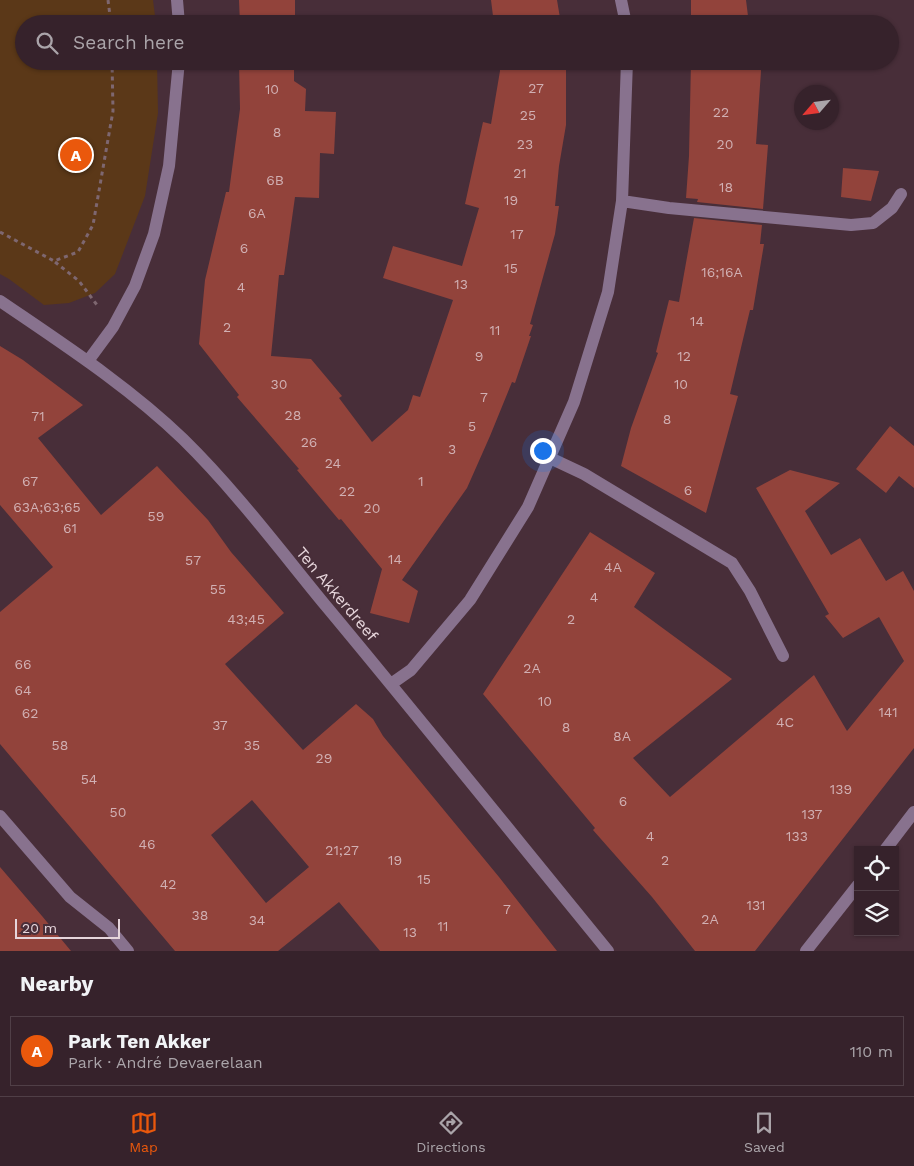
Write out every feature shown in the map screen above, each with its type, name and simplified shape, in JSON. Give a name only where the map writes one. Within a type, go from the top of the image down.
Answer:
[{"type":"street","points":[[177,0],[178,15]]},
{"type":"street","points":[[621,0],[624,15]]},
{"type":"street","points":[[88,361],[113,327],[135,286],[154,234],[169,166],[178,70]]},
{"type":"street","points":[[392,684],[411,670],[470,600],[528,507],[574,402],[608,292],[622,202],[627,70]]},
{"type":"street","points":[[622,202],[851,225],[873,223],[892,208],[901,194]]},
{"type":"street","name":"Ten Akkerdreef","points":[[0,301],[88,361],[146,406],[184,440],[229,490],[392,684],[608,951]]},
{"type":"street","points":[[550,458],[584,474],[732,563],[750,591],[783,656]]},
{"type":"street","points":[[888,846],[914,812]]},
{"type":"street","points":[[0,816],[70,897],[109,928],[128,951]]},
{"type":"street","points":[[806,951],[854,889]]},
{"type":"path","points":[[108,0],[110,15]]},
{"type":"path","points":[[54,261],[78,252],[93,225],[113,111],[112,70]]},
{"type":"path","points":[[0,232],[54,261],[79,281],[113,327]]},
{"type":"shaded area","points":[[0,0],[153,0],[155,15],[15,15],[15,70],[157,70],[158,113],[145,196],[115,274],[95,293],[69,303],[44,305],[0,274]]},
{"type":"building","points":[[239,0],[295,0],[295,15],[240,15]]},
{"type":"building","points":[[491,0],[557,0],[560,15],[493,15]]},
{"type":"building","points":[[691,0],[746,0],[748,15],[691,15]]},
{"type":"building","points":[[239,70],[294,70],[294,81],[306,89],[305,111],[336,112],[334,154],[320,153],[319,198],[295,197],[284,275],[279,275],[271,356],[311,359],[342,396],[339,398],[372,442],[408,410],[413,395],[420,397],[453,300],[383,278],[393,246],[462,266],[479,208],[465,204],[483,122],[491,124],[500,70],[566,70],[566,125],[555,206],[559,206],[555,234],[530,324],[533,325],[529,336],[531,336],[515,383],[512,382],[467,488],[402,580],[418,591],[409,623],[370,613],[382,569],[237,397],[239,395],[199,344],[205,280],[226,192],[229,192],[240,109]]},
{"type":"building","points":[[691,70],[761,70],[756,144],[768,145],[763,209],[697,202],[698,199],[686,198]]},
{"type":"building","points":[[843,168],[879,171],[871,201],[841,197]]},
{"type":"building","points":[[694,218],[762,225],[760,244],[764,244],[753,310],[750,310],[730,394],[738,396],[706,513],[621,466],[631,428],[658,353],[656,352],[669,300],[679,302]]},
{"type":"building","points":[[0,346],[23,360],[83,405],[38,438],[101,515],[157,466],[208,520],[231,552],[284,613],[225,664],[303,750],[356,704],[373,719],[383,736],[557,951],[380,951],[339,902],[278,951],[175,951],[0,744],[0,612],[53,567],[0,505]],"holes":[[[252,800],[309,867],[266,903],[211,835]]]},
{"type":"building","points":[[890,426],[914,446],[914,488],[899,476],[886,493],[856,469]]},
{"type":"building","points":[[790,470],[840,483],[805,511],[831,555],[860,538],[886,581],[903,571],[914,591],[914,748],[755,951],[695,951],[652,897],[593,830],[595,828],[483,694],[590,532],[655,573],[634,607],[732,679],[633,758],[670,797],[814,675],[847,731],[904,661],[879,617],[843,638],[825,616],[829,614],[756,488]]},
{"type":"building","points":[[0,867],[42,916],[71,951],[0,951]]},
{"type":"place","name":"Park Ten Akker","points":[[76,155]]}]
